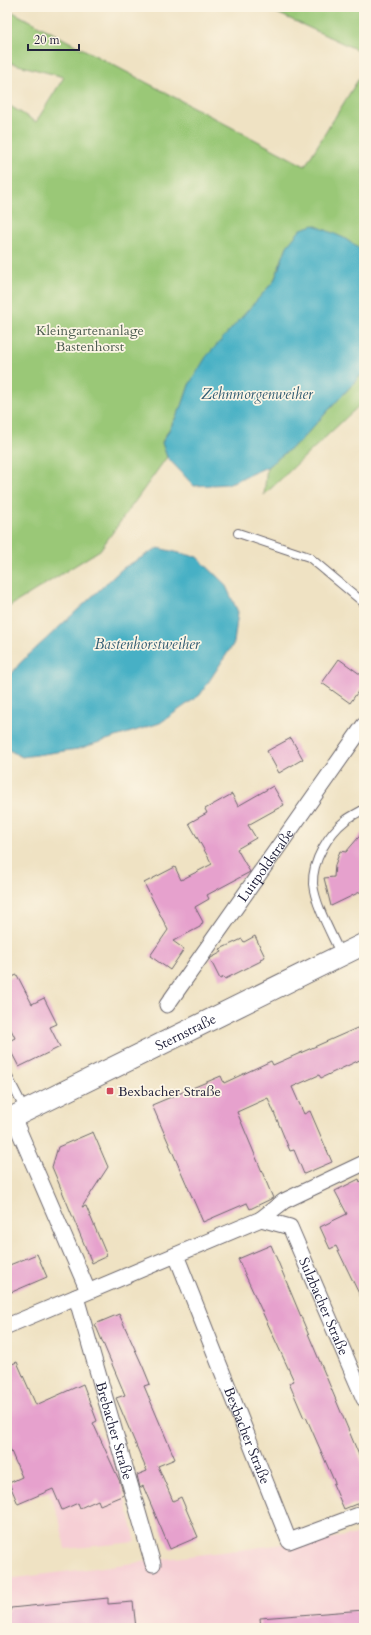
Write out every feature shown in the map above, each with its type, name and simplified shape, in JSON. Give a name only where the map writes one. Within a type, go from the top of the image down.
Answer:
[{"type":"main road","name":"Sternstraße","points":[[15,1116],[364,944]]},
{"type":"street","name":"Luitpoldstraße","points":[[167,1005],[364,725]]},
{"type":"street","name":"Brebacher Straße","points":[[15,1116],[82,1294],[153,1564]]},
{"type":"street","points":[[7,1326],[261,1218],[284,1201],[364,1163]]},
{"type":"street","name":"Sulzbacher Straße","points":[[261,1218],[290,1227],[364,1399]]},
{"type":"street","name":"Bexbacher Straße","points":[[176,1255],[289,1541],[364,1513]]},
{"type":"lane","points":[[238,534],[308,557],[364,603]]},
{"type":"lane","points":[[342,955],[322,913],[313,884],[316,863],[327,841],[345,820],[364,809]]},
{"type":"lane","points":[[7,1075],[15,1116]]},
{"type":"shaded area","points":[[109,1434],[136,1542],[65,1549],[59,1517],[37,1466]]},
{"type":"shaded area","points":[[364,1534],[364,1628],[7,1628],[7,1579]]},
{"type":"green space","points":[[264,7],[364,7],[364,53]]},
{"type":"green space","name":"Kleingartenanlage Bastenhorst","points":[[7,9],[305,166],[364,70],[364,252],[344,238],[287,246],[274,281],[245,314],[189,385],[182,406],[162,442],[167,457],[100,550],[7,608],[7,104],[36,122],[64,77],[7,62]]},
{"type":"green space","points":[[364,372],[364,401],[264,495],[267,467],[300,441]]},
{"type":"water","name":"Zehnmorgenweiher","points":[[314,225],[344,238],[364,252],[364,372],[300,441],[267,467],[228,484],[194,486],[167,457],[162,443],[182,406],[189,385],[206,357],[274,281],[287,246],[301,229]]},
{"type":"water","name":"Bastenhorstweiher","points":[[158,548],[197,557],[225,584],[238,612],[234,643],[200,695],[160,723],[78,749],[22,757],[7,749],[7,680],[20,663],[123,568]]},
{"type":"building","points":[[339,659],[364,677],[364,683],[350,703],[322,683]]},
{"type":"building","points":[[291,738],[303,759],[279,773],[267,751]]},
{"type":"building","points":[[273,786],[284,805],[248,825],[256,838],[237,849],[250,872],[207,895],[209,899],[195,907],[203,922],[200,927],[173,941],[184,949],[170,970],[150,956],[168,930],[144,883],[175,867],[181,880],[212,864],[189,823],[207,813],[205,809],[232,794],[238,806]]},
{"type":"building","points":[[364,831],[364,890],[331,906],[324,878],[334,877],[335,865],[340,851],[346,852]]},
{"type":"building","points":[[255,936],[265,957],[260,959],[261,961],[225,979],[224,977],[220,979],[210,959],[222,952],[220,949],[242,939],[244,942]]},
{"type":"building","points":[[17,975],[32,1004],[44,998],[57,1024],[50,1027],[60,1047],[19,1067],[7,1044],[7,1042],[15,1038],[7,1021],[7,979]]},
{"type":"building","points":[[364,1025],[364,1058],[321,1078],[319,1075],[292,1087],[304,1114],[310,1111],[332,1162],[304,1174],[294,1150],[290,1151],[268,1098],[237,1112],[273,1198],[250,1209],[247,1203],[203,1222],[152,1105],[221,1076],[224,1083],[271,1061],[273,1065]]},
{"type":"building","points":[[93,1132],[108,1167],[82,1207],[86,1206],[107,1256],[92,1263],[52,1167],[58,1147]]},
{"type":"building","points":[[359,1179],[360,1182],[364,1180],[364,1304],[336,1246],[330,1249],[320,1227],[347,1214],[335,1191]]},
{"type":"building","points":[[271,1245],[364,1467],[364,1501],[344,1509],[333,1484],[335,1483],[306,1417],[304,1418],[289,1383],[294,1381],[238,1259]]},
{"type":"building","points":[[37,1254],[47,1277],[12,1292],[7,1280],[7,1266]]},
{"type":"building","points":[[119,1314],[150,1384],[144,1386],[175,1459],[158,1466],[173,1501],[181,1497],[198,1537],[170,1549],[143,1486],[140,1488],[137,1475],[147,1471],[116,1398],[125,1395],[95,1324]]},
{"type":"building","points":[[17,1362],[36,1405],[83,1384],[97,1421],[93,1423],[120,1482],[124,1495],[100,1505],[98,1500],[80,1508],[78,1503],[62,1510],[53,1489],[18,1504],[9,1483],[22,1477],[7,1442],[7,1366]]},
{"type":"building","points":[[108,1598],[108,1604],[133,1602],[136,1628],[7,1628],[7,1611],[10,1611],[11,1608]]},
{"type":"building","points":[[364,1610],[364,1628],[261,1628],[260,1618]]},
{"type":"place","name":"Bexbacher Straße","points":[[110,1091]]}]
